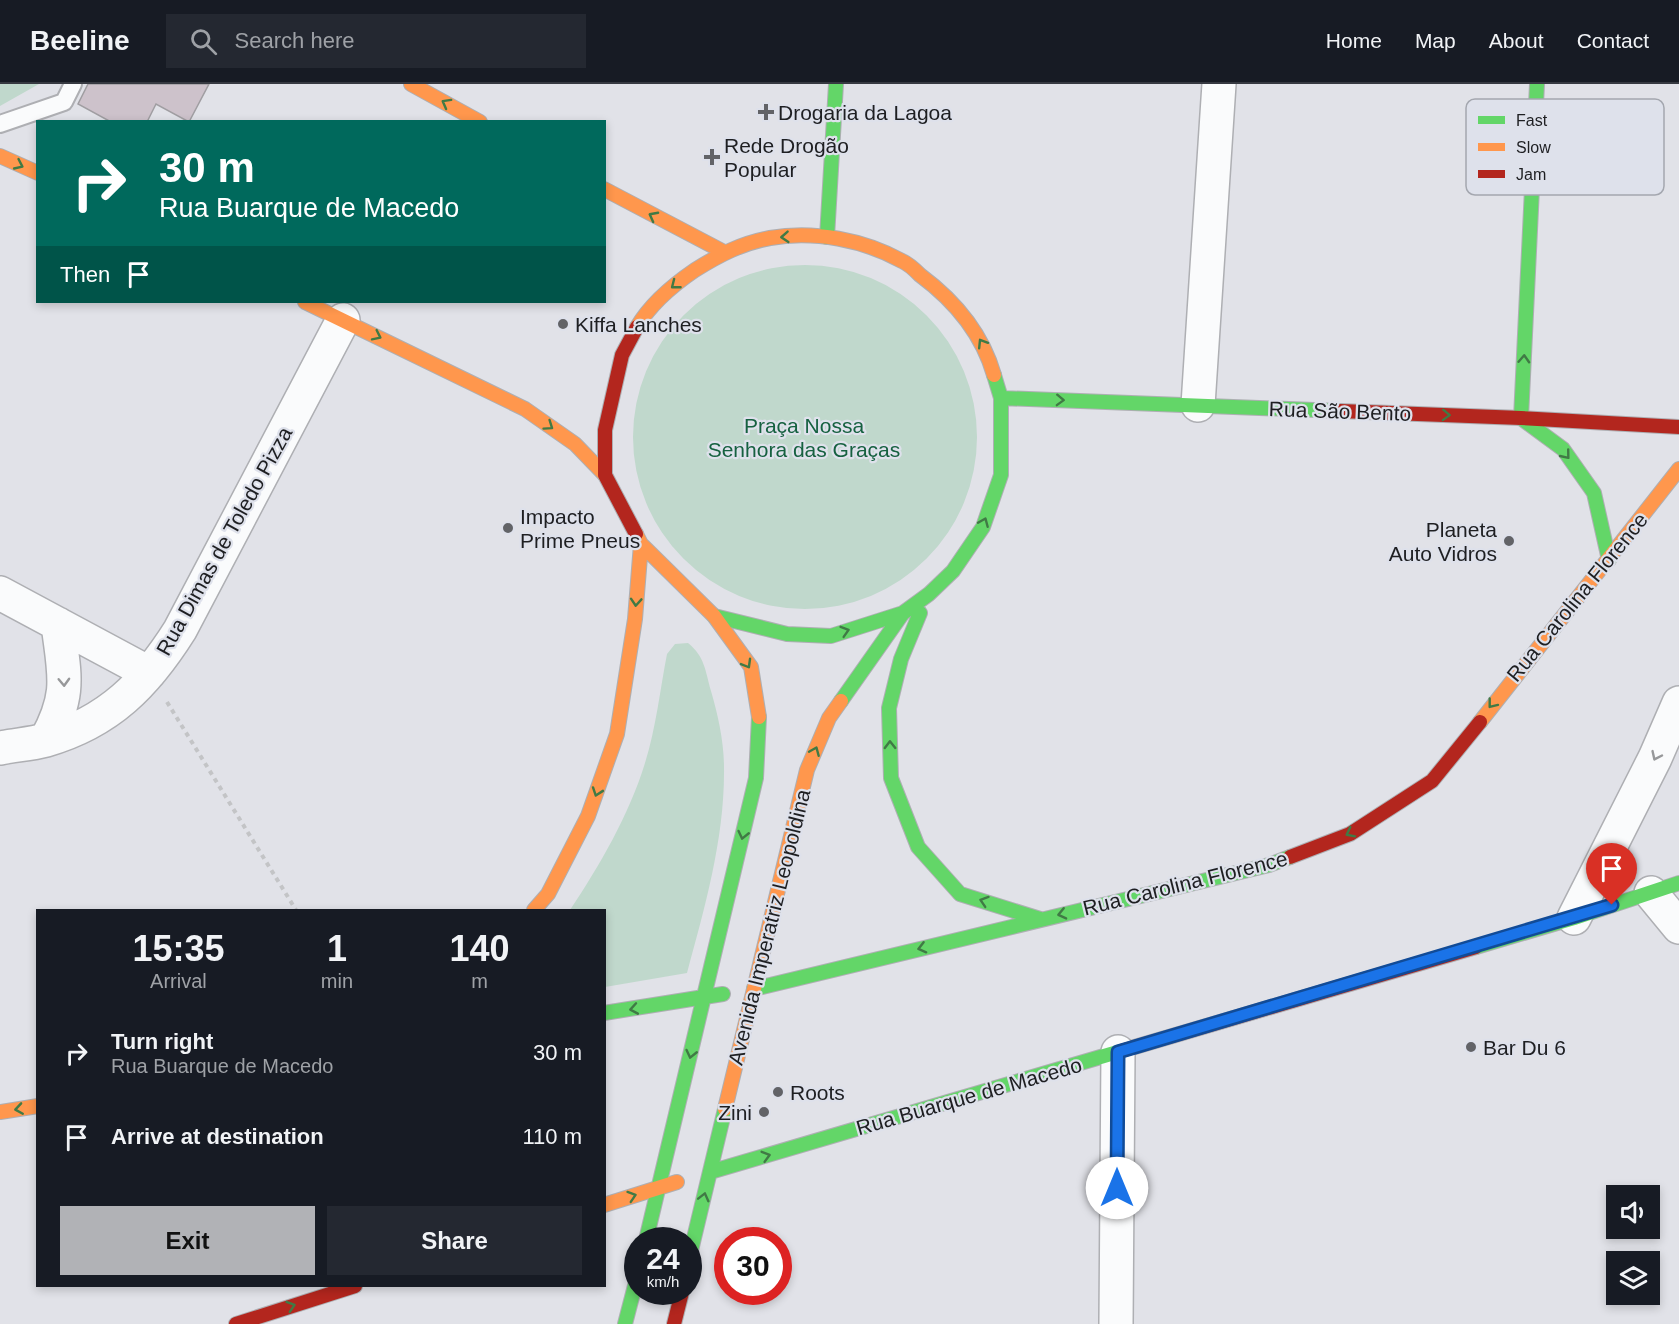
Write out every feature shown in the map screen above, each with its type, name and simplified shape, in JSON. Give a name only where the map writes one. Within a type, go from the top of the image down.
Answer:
[{"type":"main road","points":[[827,237],[836,84]]},
{"type":"main road","points":[[1536,99],[1537,84]]},
{"type":"main road","points":[[413,85],[476,120]]},
{"type":"main road","points":[[0,156],[36,173]]},
{"type":"main road","points":[[606,190],[724,252]]},
{"type":"main road","points":[[1532,195],[1521,418],[1563,449],[1594,493],[1609,560]]},
{"type":"main road","points":[[605,475],[605,430],[622,355],[643,317],[673,285],[724,252],[770,238],[813,235],[850,240],[903,261],[935,286],[964,315],[988,354],[1001,398],[1001,475],[983,527],[953,571],[929,594],[903,613],[831,636],[787,634],[714,616]]},
{"type":"main road","points":[[307,303],[525,409],[575,444],[605,475],[641,544],[714,616],[752,667],[759,716],[756,778],[649,1227]]},
{"type":"main road","name":"Rua São Bento","points":[[1001,398],[1521,418],[1679,427]]},
{"type":"main road","name":"Rua Carolina Florence","points":[[606,1014],[744,990],[1269,865],[1350,834],[1432,781],[1679,469]]},
{"type":"main road","points":[[535,909],[548,894],[588,816],[617,735],[635,618],[641,544]]},
{"type":"main road","points":[[929,594],[901,659],[889,708],[891,778],[918,847],[960,894],[1040,919]]},
{"type":"main road","name":"Avenida Imperatriz Leopoldina","points":[[697,1227],[710,1172],[744,990],[807,770],[830,718],[903,613]]},
{"type":"main road","name":"Rua Buarque de Macedo","points":[[606,1204],[1574,918],[1665,888]]},
{"type":"main road","points":[[0,1112],[36,1106]]},
{"type":"main road","points":[[236,1324],[352,1287]]},
{"type":"main road","points":[[625,1324],[630,1305]]},
{"type":"main road","points":[[674,1324],[679,1305]]},
{"type":"street","points":[[1198,405],[1219,84]]},
{"type":"street","name":"Rua Dimas de Toledo Pizza","points":[[0,748],[46,740],[91,722],[114,709],[166,653],[343,320]]},
{"type":"street","points":[[0,593],[149,673]]},
{"type":"street","points":[[46,740],[56,722],[64,699],[65,686],[58,624]]},
{"type":"street","points":[[1574,918],[1655,758],[1679,703]]},
{"type":"street","points":[[1665,888],[1679,927]]},
{"type":"street","points":[[1116,1324],[1118,1052]]},
{"type":"lane","points":[[0,124],[64,102],[73,84]]},
{"type":"path","points":[[149,673],[295,909]]},
{"type":"green space","points":[[0,84],[39,84],[0,106]]},
{"type":"green space","name":"Praça Nossa Senhora das Graças","points":[[805,265],[839,268],[871,278],[901,294],[927,315],[948,341],[964,371],[974,403],[977,437],[974,471],[964,503],[948,533],[927,559],[901,580],[871,596],[839,606],[805,609],[771,606],[739,596],[709,580],[683,559],[662,533],[646,503],[636,471],[633,437],[636,403],[646,371],[662,341],[683,315],[709,294],[739,278],[771,268]]},
{"type":"green space","points":[[688,643],[701,659],[706,670],[722,738],[723,793],[713,872],[687,973],[606,987],[606,909],[571,909],[613,839],[631,802],[652,736],[667,654],[675,644]]},
{"type":"building","points":[[88,84],[209,84],[190,120],[185,120],[156,104],[148,120],[107,120],[78,104]]},
{"type":"traffic: fast","points":[[827,237],[836,84]]},
{"type":"traffic: fast","points":[[1536,99],[1537,84]]},
{"type":"traffic: fast","points":[[1521,418],[1532,195]]},
{"type":"traffic: fast","points":[[841,701],[903,613],[929,594],[953,571],[983,527],[1001,475],[1001,398],[994,375]]},
{"type":"traffic: fast","points":[[1001,398],[1340,411]]},
{"type":"traffic: fast","points":[[1521,418],[1563,449],[1594,493],[1609,560]]},
{"type":"traffic: fast","points":[[714,616],[787,634],[831,636],[903,613]]},
{"type":"traffic: fast","points":[[920,613],[901,659],[889,708],[891,778],[918,847],[960,894],[1040,919]]},
{"type":"traffic: fast","points":[[649,1227],[756,778],[759,717]]},
{"type":"traffic: fast","points":[[754,989],[1269,865],[1290,857]]},
{"type":"traffic: fast","points":[[1476,947],[1574,918],[1679,883]]},
{"type":"traffic: fast","points":[[606,1013],[723,994]]},
{"type":"traffic: fast","points":[[710,1172],[1121,1051]]},
{"type":"traffic: fast","points":[[697,1227],[725,1109]]},
{"type":"traffic: fast","points":[[625,1324],[630,1305]]},
{"type":"traffic: slow","points":[[411,84],[476,120]]},
{"type":"traffic: slow","points":[[0,156],[36,172]]},
{"type":"traffic: slow","points":[[606,190],[724,252]]},
{"type":"traffic: slow","points":[[637,327],[649,310],[671,288],[695,270],[740,246],[770,238],[821,236],[872,247],[912,267],[945,296],[966,319],[982,345],[994,375]]},
{"type":"traffic: slow","points":[[307,303],[525,409],[575,444],[605,475]]},
{"type":"traffic: slow","points":[[1480,722],[1679,469]]},
{"type":"traffic: slow","points":[[636,534],[641,544],[714,616],[751,667],[759,717]]},
{"type":"traffic: slow","points":[[535,909],[548,894],[588,816],[617,734],[635,619],[641,544]]},
{"type":"traffic: slow","points":[[725,1109],[807,770],[829,718],[841,701]]},
{"type":"traffic: slow","points":[[0,1112],[36,1106]]},
{"type":"traffic: slow","points":[[606,1204],[677,1182]]},
{"type":"traffic: jam","points":[[636,534],[605,475],[605,430],[622,355],[637,327]]},
{"type":"traffic: jam","points":[[1340,411],[1679,427]]},
{"type":"traffic: jam","points":[[1290,857],[1350,834],[1432,781],[1480,722]]},
{"type":"traffic: jam","points":[[1121,1051],[1476,947]]},
{"type":"traffic: jam","points":[[236,1324],[352,1287]]},
{"type":"traffic: jam","points":[[674,1324],[679,1305]]},
{"type":"place","name":"Drogaria da Lagoa","points":[[766,112]]},
{"type":"place","name":"Rede Drogão Popular","points":[[712,157]]},
{"type":"place","name":"Kiffa Lanches","points":[[563,324]]},
{"type":"place","name":"Impacto Prime Pneus","points":[[508,528]]},
{"type":"place","name":"Planeta Auto Vidros","points":[[1509,541]]},
{"type":"place","name":"Bar Du 6","points":[[1471,1047]]},
{"type":"place","name":"Roots","points":[[778,1092]]},
{"type":"place","name":"Zini","points":[[764,1112]]},
{"type":"route","points":[[1117,1188],[1118,1052],[1612,905]]}]
